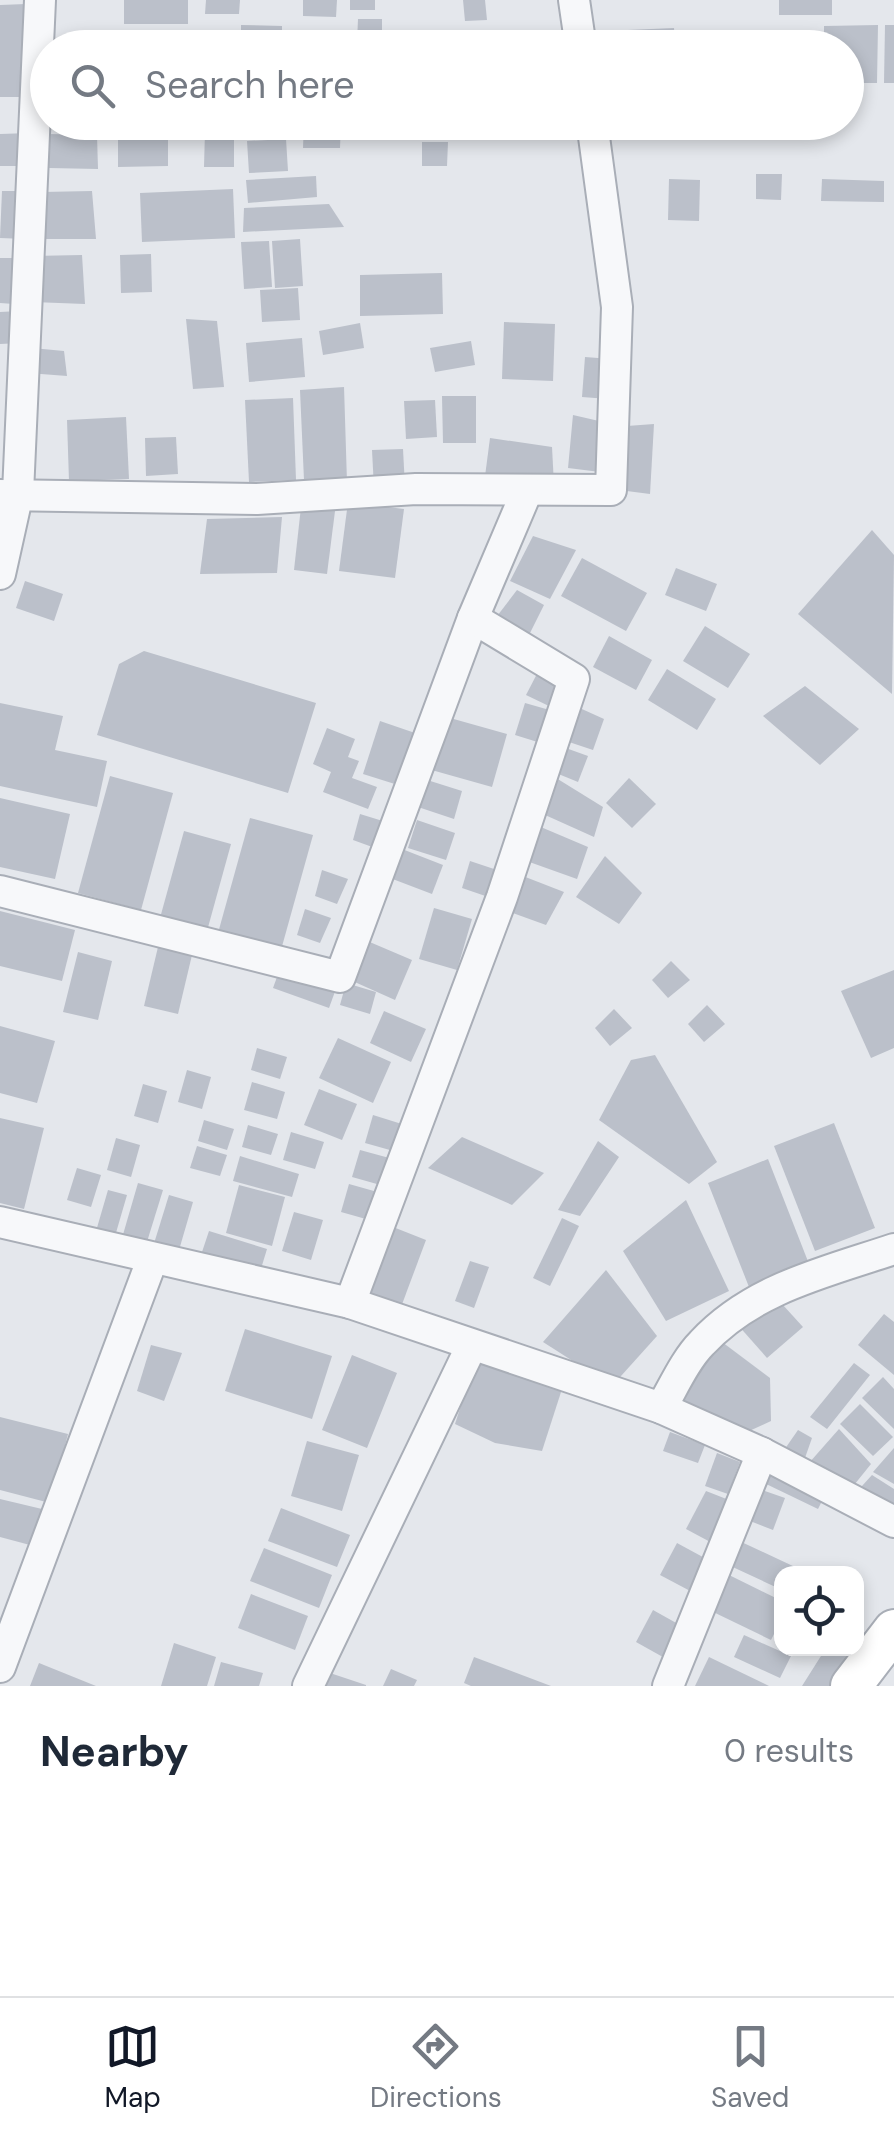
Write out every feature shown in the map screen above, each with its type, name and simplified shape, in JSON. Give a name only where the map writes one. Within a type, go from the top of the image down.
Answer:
[{"type":"main road","points":[[851,1686],[894,1630]]},
{"type":"street","points":[[38,30],[40,0]]},
{"type":"street","points":[[574,0],[578,30]]},
{"type":"street","points":[[0,574],[9,494],[31,140]]},
{"type":"street","points":[[9,494],[257,499],[416,489],[610,490],[617,306],[594,140]]},
{"type":"street","points":[[0,891],[340,976],[473,618],[527,491]]},
{"type":"street","points":[[350,1303],[502,897],[574,679],[473,618]]},
{"type":"street","points":[[0,1222],[350,1303],[661,1408],[762,1453],[894,1522]]},
{"type":"street","points":[[661,1408],[700,1344],[750,1305],[776,1288],[894,1248]]},
{"type":"street","points":[[0,1668],[152,1260]]},
{"type":"street","points":[[308,1686],[472,1345]]},
{"type":"street","points":[[668,1686],[702,1611],[762,1453]]},
{"type":"building","points":[[124,0],[188,0],[188,24],[124,24]]},
{"type":"building","points":[[206,0],[240,0],[239,14],[205,14]]},
{"type":"building","points":[[303,0],[337,0],[336,17],[303,16]]},
{"type":"building","points":[[350,0],[375,0],[375,10],[350,10]]},
{"type":"building","points":[[463,0],[485,0],[487,20],[465,21]]},
{"type":"building","points":[[779,0],[832,0],[832,15],[779,15]]},
{"type":"building","points":[[26,4],[28,97],[0,97],[0,5]]},
{"type":"building","points":[[358,19],[382,19],[382,30],[358,30]]},
{"type":"building","points":[[241,25],[282,26],[282,30],[241,30]]},
{"type":"building","points":[[878,25],[877,83],[864,83],[864,30],[824,30],[824,26]]},
{"type":"building","points":[[885,25],[894,25],[894,83],[884,83]]},
{"type":"building","points":[[30,133],[30,166],[0,166],[0,134]]},
{"type":"building","points":[[47,140],[97,140],[98,169],[49,168]]},
{"type":"building","points":[[118,140],[168,140],[168,166],[118,167]]},
{"type":"building","points":[[205,140],[234,140],[234,167],[204,167]]},
{"type":"building","points":[[286,140],[288,171],[249,173],[247,141]]},
{"type":"building","points":[[303,140],[340,140],[340,148],[303,148]]},
{"type":"building","points":[[422,142],[448,142],[447,166],[422,166]]},
{"type":"building","points":[[756,174],[782,174],[781,200],[756,199]]},
{"type":"building","points":[[316,176],[317,197],[248,203],[246,180]]},
{"type":"building","points":[[669,179],[700,180],[699,221],[668,220]]},
{"type":"building","points":[[822,179],[884,181],[884,202],[821,201]]},
{"type":"building","points":[[233,189],[235,238],[142,242],[140,193]]},
{"type":"building","points":[[2,191],[26,191],[25,239],[0,238]]},
{"type":"building","points":[[92,191],[96,239],[44,239],[42,192]]},
{"type":"building","points":[[329,204],[344,227],[243,232],[244,208]]},
{"type":"building","points":[[300,239],[303,286],[275,288],[272,241]]},
{"type":"building","points":[[269,241],[272,287],[244,289],[241,242]]},
{"type":"building","points":[[151,254],[152,292],[121,293],[120,255]]},
{"type":"building","points":[[82,255],[85,304],[33,302],[32,256]]},
{"type":"building","points":[[0,258],[14,258],[14,304],[0,303]]},
{"type":"building","points":[[442,273],[443,314],[360,316],[360,275]]},
{"type":"building","points":[[298,288],[300,320],[262,322],[260,290]]},
{"type":"building","points":[[19,311],[21,343],[0,344],[0,312]]},
{"type":"building","points":[[186,319],[217,321],[224,387],[193,389]]},
{"type":"building","points":[[504,322],[555,324],[553,381],[502,379]]},
{"type":"building","points":[[360,323],[364,348],[323,355],[319,331]]},
{"type":"building","points":[[302,338],[305,377],[249,382],[246,343]]},
{"type":"building","points":[[471,341],[475,365],[435,372],[430,348]]},
{"type":"building","points":[[32,348],[64,351],[67,376],[28,373]]},
{"type":"building","points":[[585,357],[611,359],[608,399],[582,397]]},
{"type":"building","points":[[344,387],[347,482],[304,480],[300,390]]},
{"type":"building","points":[[442,396],[476,396],[476,443],[443,443]]},
{"type":"building","points":[[293,398],[296,480],[249,482],[245,400]]},
{"type":"building","points":[[435,400],[437,437],[406,439],[404,401]]},
{"type":"building","points":[[573,415],[612,424],[608,473],[568,468]]},
{"type":"building","points":[[126,417],[129,479],[69,481],[67,420]]},
{"type":"building","points":[[654,424],[650,494],[619,490],[627,426]]},
{"type":"building","points":[[176,437],[178,474],[146,476],[145,438]]},
{"type":"building","points":[[490,438],[552,447],[554,485],[484,484]]},
{"type":"building","points":[[403,449],[405,487],[374,488],[372,450]]},
{"type":"building","points":[[348,502],[404,509],[395,578],[339,571]]},
{"type":"building","points":[[301,507],[335,511],[327,574],[294,570]]},
{"type":"building","points":[[282,517],[277,573],[200,574],[207,519]]},
{"type":"building","points":[[872,530],[894,555],[892,694],[798,614]]},
{"type":"building","points":[[533,536],[576,550],[550,599],[510,581]]},
{"type":"building","points":[[582,558],[647,593],[626,631],[561,596]]},
{"type":"building","points":[[676,568],[717,584],[706,611],[665,595]]},
{"type":"building","points":[[25,581],[63,594],[54,621],[16,608]]},
{"type":"building","points":[[517,590],[544,605],[525,643],[491,624]]},
{"type":"building","points":[[705,626],[750,654],[728,688],[683,661]]},
{"type":"building","points":[[609,636],[652,660],[636,690],[593,667]]},
{"type":"building","points":[[144,651],[316,703],[288,793],[97,735],[119,664]]},
{"type":"building","points":[[667,669],[716,699],[697,730],[648,700]]},
{"type":"building","points":[[539,670],[563,682],[551,707],[526,695]]},
{"type":"building","points":[[805,686],[859,729],[820,765],[763,716]]},
{"type":"building","points":[[0,703],[63,716],[55,750],[107,761],[97,807],[0,786]]},
{"type":"building","points":[[525,703],[553,711],[544,744],[515,735]]},
{"type":"building","points":[[573,705],[604,719],[593,750],[560,739]]},
{"type":"building","points":[[443,716],[507,734],[492,787],[428,769]]},
{"type":"building","points":[[380,721],[415,733],[398,785],[363,774]]},
{"type":"building","points":[[327,728],[355,739],[348,757],[359,761],[352,778],[377,787],[368,809],[323,792],[331,772],[313,764]]},
{"type":"building","points":[[563,747],[588,756],[578,782],[556,773]]},
{"type":"building","points":[[548,773],[603,807],[594,837],[534,810]]},
{"type":"building","points":[[110,776],[173,793],[141,910],[78,893]]},
{"type":"building","points":[[629,778],[656,804],[632,828],[606,803]]},
{"type":"building","points":[[424,779],[462,791],[454,819],[415,806]]},
{"type":"building","points":[[0,798],[70,814],[55,879],[0,867]]},
{"type":"building","points":[[360,814],[386,822],[375,848],[353,840]]},
{"type":"building","points":[[250,818],[313,835],[281,950],[218,933]]},
{"type":"building","points":[[417,820],[455,833],[446,860],[408,848]]},
{"type":"building","points":[[529,822],[588,847],[577,879],[521,859]]},
{"type":"building","points":[[184,831],[231,844],[207,931],[160,918]]},
{"type":"building","points":[[402,849],[443,865],[432,894],[390,878]]},
{"type":"building","points":[[605,856],[642,893],[619,924],[576,897]]},
{"type":"building","points":[[470,861],[509,874],[500,901],[462,888]]},
{"type":"building","points":[[322,870],[348,879],[337,904],[315,896]]},
{"type":"building","points":[[510,871],[564,892],[546,925],[510,912]]},
{"type":"building","points":[[434,908],[472,919],[457,970],[419,959]]},
{"type":"building","points":[[305,909],[331,918],[320,943],[297,935]]},
{"type":"building","points":[[0,911],[75,930],[62,981],[0,966]]},
{"type":"building","points":[[365,940],[412,960],[395,1000],[348,979]]},
{"type":"building","points":[[158,947],[192,955],[178,1014],[144,1006]]},
{"type":"building","points":[[78,952],[112,961],[98,1020],[63,1012]]},
{"type":"building","points":[[671,961],[690,980],[668,998],[652,980]]},
{"type":"building","points":[[281,966],[337,986],[329,1008],[273,988]]},
{"type":"building","points":[[894,970],[894,1048],[871,1058],[841,991]]},
{"type":"building","points":[[346,983],[376,992],[370,1014],[340,1005]]},
{"type":"building","points":[[707,1005],[725,1024],[704,1042],[688,1024]]},
{"type":"building","points":[[614,1009],[632,1028],[610,1046],[595,1028]]},
{"type":"building","points":[[384,1011],[426,1029],[411,1062],[370,1043]]},
{"type":"building","points":[[0,1026],[55,1041],[37,1103],[0,1093]]},
{"type":"building","points":[[338,1038],[391,1062],[373,1103],[319,1078]]},
{"type":"building","points":[[257,1048],[287,1057],[280,1079],[251,1070]]},
{"type":"building","points":[[655,1055],[717,1162],[689,1184],[599,1120],[631,1060]]},
{"type":"building","points":[[187,1070],[211,1077],[202,1109],[178,1102]]},
{"type":"building","points":[[252,1082],[285,1092],[277,1119],[244,1110]]},
{"type":"building","points":[[143,1084],[167,1091],[158,1123],[134,1116]]},
{"type":"building","points":[[319,1089],[357,1104],[342,1140],[304,1125]]},
{"type":"building","points":[[373,1115],[405,1125],[397,1152],[365,1143]]},
{"type":"building","points":[[0,1118],[44,1128],[24,1209],[0,1203]]},
{"type":"building","points":[[204,1120],[234,1129],[227,1150],[198,1141]]},
{"type":"building","points":[[834,1123],[875,1228],[815,1251],[774,1146]]},
{"type":"building","points":[[248,1125],[278,1134],[271,1155],[242,1147]]},
{"type":"building","points":[[291,1132],[324,1142],[315,1169],[283,1160]]},
{"type":"building","points":[[462,1137],[544,1173],[512,1205],[428,1168]]},
{"type":"building","points":[[116,1138],[140,1145],[131,1177],[107,1170]]},
{"type":"building","points":[[598,1141],[619,1157],[580,1216],[558,1210]]},
{"type":"building","points":[[197,1146],[227,1155],[220,1176],[190,1168]]},
{"type":"building","points":[[360,1150],[393,1159],[384,1186],[352,1177]]},
{"type":"building","points":[[240,1156],[299,1174],[292,1197],[233,1181]]},
{"type":"building","points":[[768,1159],[809,1264],[749,1287],[708,1183]]},
{"type":"building","points":[[77,1168],[101,1175],[91,1207],[67,1200]]},
{"type":"building","points":[[138,1183],[163,1190],[146,1245],[122,1238]]},
{"type":"building","points":[[349,1184],[381,1193],[373,1221],[341,1212]]},
{"type":"building","points":[[239,1185],[285,1197],[272,1246],[226,1233]]},
{"type":"building","points":[[108,1190],[127,1195],[113,1243],[94,1238]]},
{"type":"building","points":[[169,1195],[193,1202],[177,1257],[152,1250]]},
{"type":"building","points":[[686,1200],[729,1291],[666,1321],[623,1251]]},
{"type":"building","points":[[294,1212],[323,1220],[311,1260],[282,1251]]},
{"type":"building","points":[[562,1218],[579,1226],[550,1286],[533,1278]]},
{"type":"building","points":[[388,1225],[426,1240],[401,1307],[362,1293]]},
{"type":"building","points":[[209,1231],[267,1249],[260,1272],[201,1255]]},
{"type":"building","points":[[470,1261],[489,1267],[474,1308],[455,1301]]},
{"type":"building","points":[[606,1270],[657,1336],[612,1386],[543,1342]]},
{"type":"building","points":[[772,1293],[803,1327],[767,1358],[737,1324]]},
{"type":"building","points":[[884,1314],[894,1322],[894,1375],[858,1345]]},
{"type":"building","points":[[245,1329],[332,1356],[312,1419],[225,1391]]},
{"type":"building","points":[[710,1333],[770,1378],[771,1421],[734,1438],[651,1397]]},
{"type":"building","points":[[151,1345],[182,1353],[164,1401],[137,1391]]},
{"type":"building","points":[[352,1355],[397,1373],[367,1448],[322,1430]]},
{"type":"building","points":[[475,1362],[521,1371],[562,1389],[542,1451],[495,1443],[455,1424]]},
{"type":"building","points":[[854,1363],[870,1375],[827,1429],[810,1417]]},
{"type":"building","points":[[883,1377],[894,1389],[894,1429],[862,1398]]},
{"type":"building","points":[[860,1404],[893,1437],[873,1456],[840,1424]]},
{"type":"building","points":[[0,1417],[68,1434],[50,1503],[0,1490]]},
{"type":"building","points":[[839,1429],[871,1464],[846,1495],[809,1463]]},
{"type":"building","points":[[798,1430],[812,1438],[800,1472],[780,1456]]},
{"type":"building","points":[[670,1432],[705,1445],[698,1463],[663,1451]]},
{"type":"building","points":[[307,1441],[359,1455],[342,1511],[291,1496]]},
{"type":"building","points":[[894,1448],[894,1484],[873,1472]]},
{"type":"building","points":[[717,1453],[740,1462],[728,1494],[705,1486]]},
{"type":"building","points":[[770,1466],[826,1493],[818,1509],[762,1482]]},
{"type":"building","points":[[872,1475],[894,1489],[894,1520],[852,1497]]},
{"type":"building","points":[[762,1490],[785,1498],[773,1530],[750,1521]]},
{"type":"building","points":[[706,1491],[729,1500],[714,1544],[686,1529]]},
{"type":"building","points":[[0,1499],[42,1509],[30,1545],[0,1537]]},
{"type":"building","points":[[281,1508],[350,1535],[337,1567],[268,1541]]},
{"type":"building","points":[[735,1539],[793,1566],[774,1566],[774,1586],[724,1563]]},
{"type":"building","points":[[677,1543],[712,1562],[694,1593],[660,1575]]},
{"type":"building","points":[[264,1548],[332,1575],[319,1608],[250,1581]]},
{"type":"building","points":[[725,1573],[774,1597],[774,1634],[771,1640],[707,1609]]},
{"type":"building","points":[[251,1594],[308,1616],[295,1650],[238,1628]]},
{"type":"building","points":[[653,1610],[687,1629],[670,1661],[636,1642]]},
{"type":"building","points":[[744,1635],[774,1648],[774,1656],[791,1656],[780,1678],[734,1657]]},
{"type":"building","points":[[174,1643],[216,1657],[207,1686],[161,1686]]},
{"type":"building","points":[[821,1656],[859,1656],[840,1686],[802,1686]]},
{"type":"building","points":[[474,1657],[551,1686],[471,1686],[464,1683]]},
{"type":"building","points":[[709,1657],[769,1686],[695,1686]]},
{"type":"building","points":[[221,1662],[263,1673],[259,1686],[214,1686]]},
{"type":"building","points":[[39,1663],[96,1686],[30,1686]]},
{"type":"building","points":[[391,1669],[417,1680],[414,1686],[383,1686]]},
{"type":"building","points":[[324,1671],[366,1685],[366,1686],[318,1686]]}]
